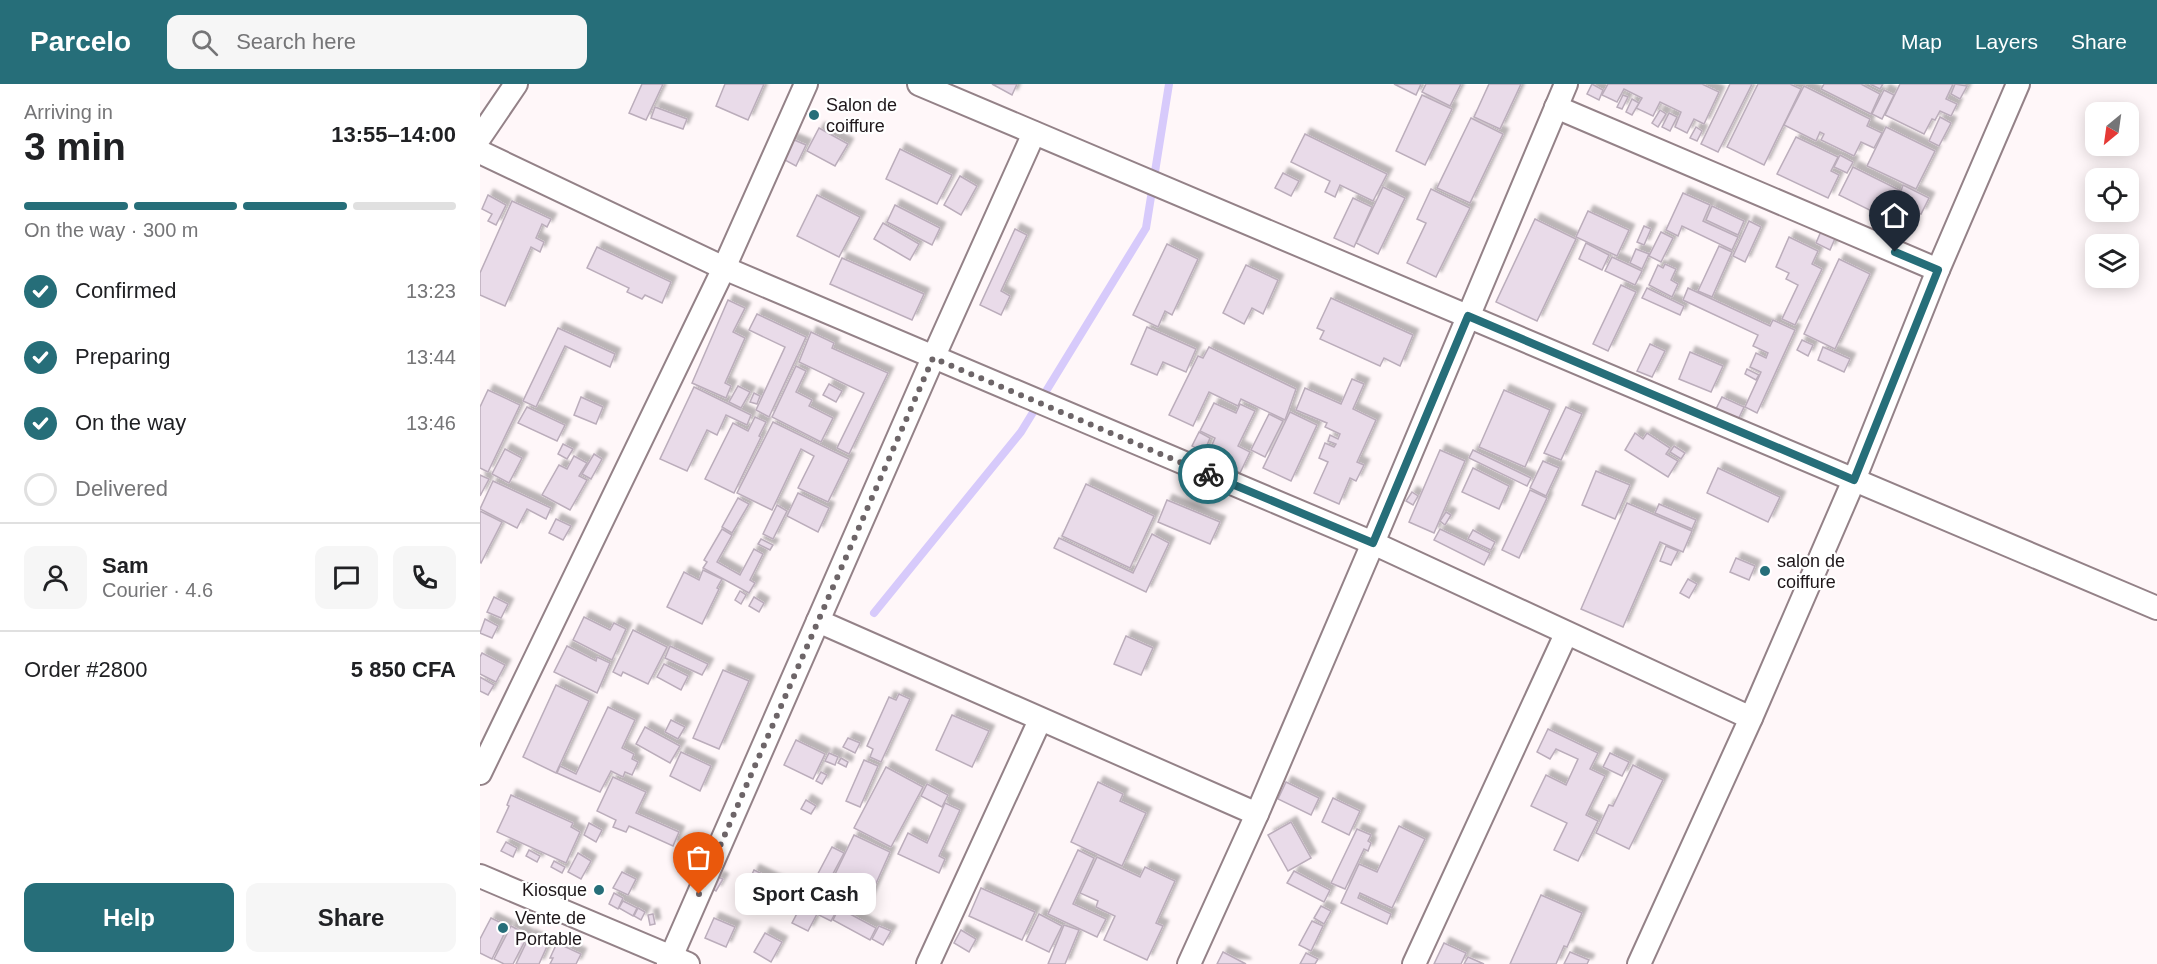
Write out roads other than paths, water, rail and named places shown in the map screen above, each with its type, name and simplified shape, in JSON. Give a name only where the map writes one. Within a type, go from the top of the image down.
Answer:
[{"type":"street","points":[[480,137],[516,84]]},
{"type":"street","points":[[480,773],[724,268],[806,84]]},
{"type":"street","points":[[919,84],[2157,608]]},
{"type":"street","points":[[1190,964],[1373,543],[1566,84]]},
{"type":"street","points":[[1639,964],[1854,480],[1938,270],[2018,84]]},
{"type":"street","points":[[1556,107],[1938,270]]},
{"type":"street","points":[[480,876],[676,962],[818,621],[1034,133]]},
{"type":"street","points":[[480,152],[724,268],[1373,543],[1750,718]]},
{"type":"street","points":[[818,621],[1257,814]]},
{"type":"street","points":[[1414,964],[1566,634]]},
{"type":"street","points":[[928,964],[1040,720]]},
{"type":"waterway","points":[[874,613],[1021,432],[1146,228],[1169,84]]},
{"type":"place","name":"Salon de coiffure","points":[[814,115]]},
{"type":"place","name":"salon de coiffure","points":[[1765,571]]},
{"type":"place","name":"Kiosque","points":[[599,890]]},
{"type":"place","name":"Sport Cash","points":[[699,894]]},
{"type":"place","name":"Vente de Portable","points":[[503,928]]}]
